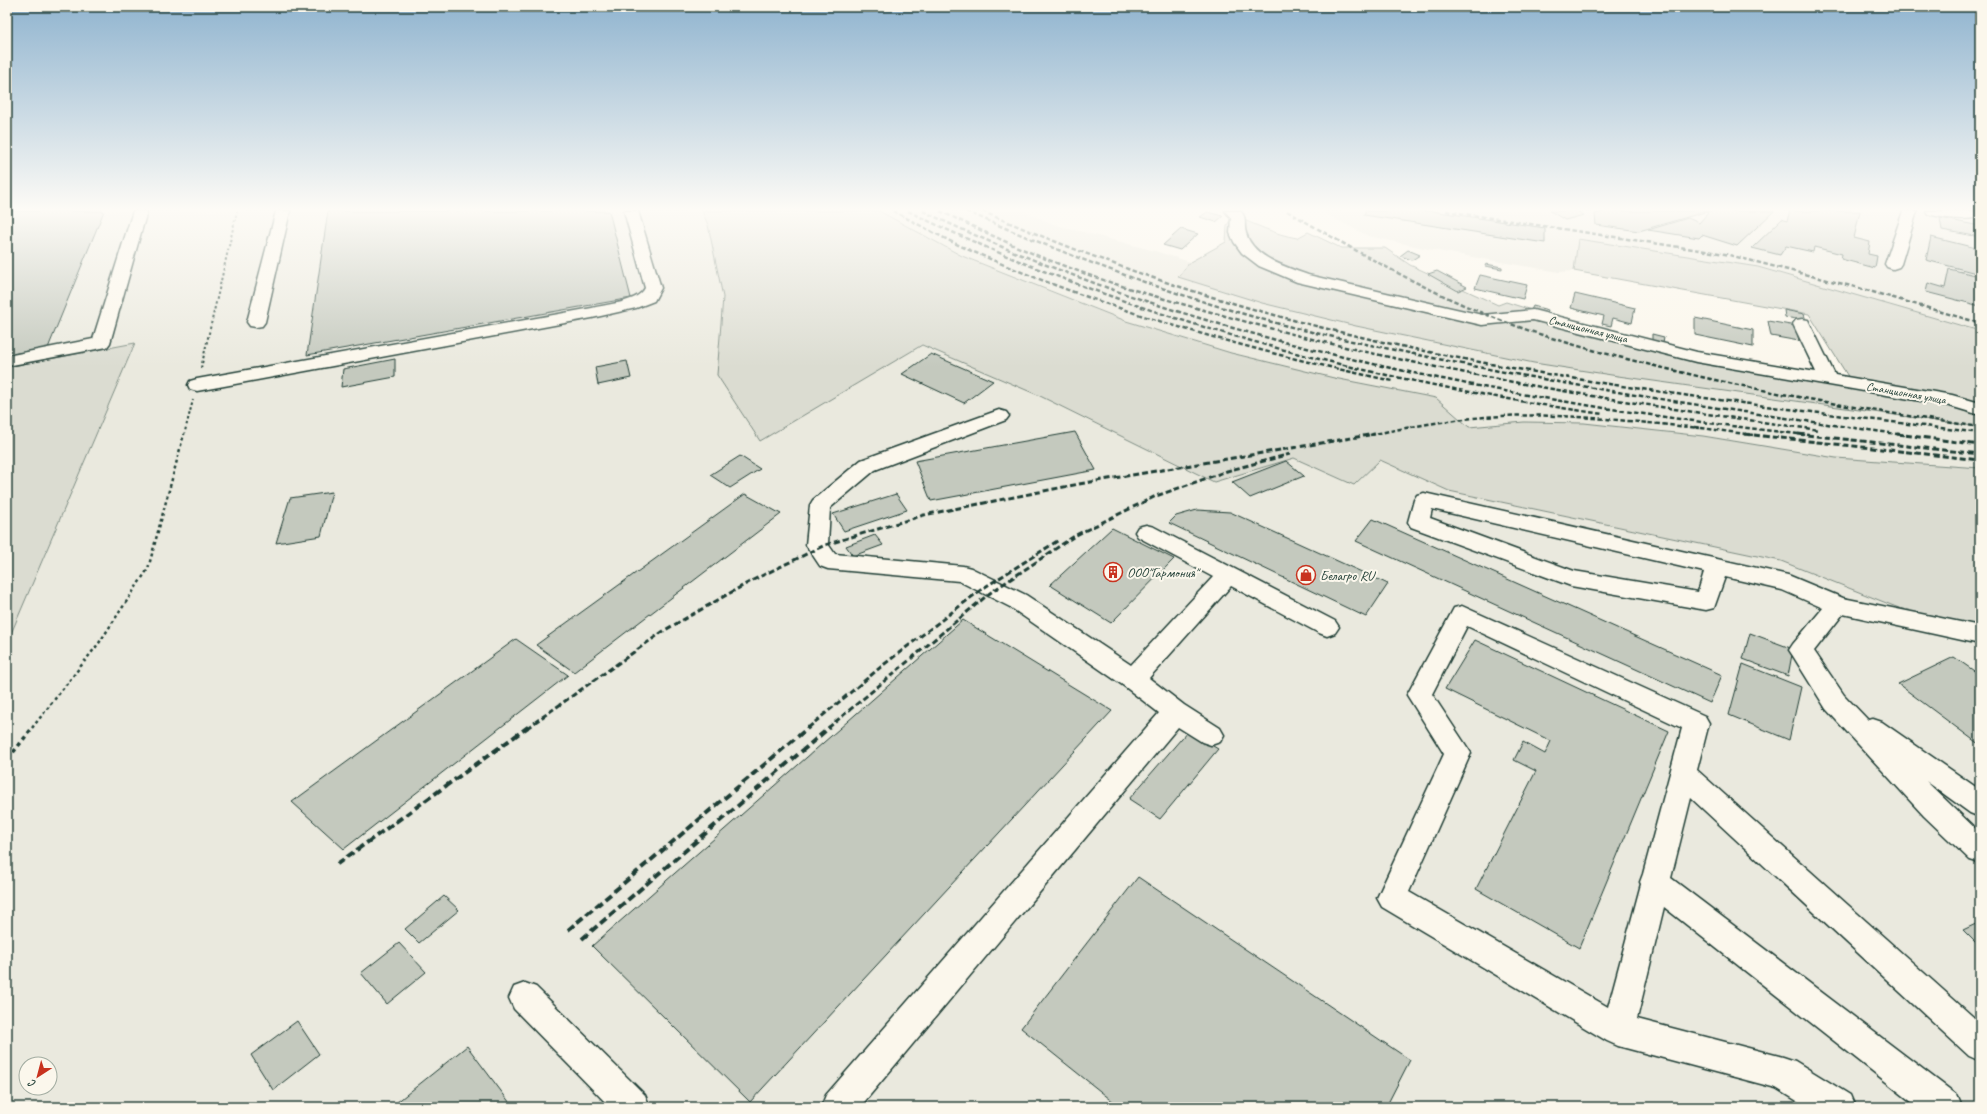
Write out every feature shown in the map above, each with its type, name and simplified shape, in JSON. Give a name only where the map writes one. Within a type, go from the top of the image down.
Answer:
[{"type":"street","points":[[7,361],[101,343],[124,263]]},
{"type":"street","points":[[256,322],[270,263]]},
{"type":"street","points":[[197,385],[576,316],[630,304],[648,297],[653,288],[646,263]]},
{"type":"street","name":"Станционная улица","points":[[1266,263],[1274,268],[1303,279],[1482,320],[1499,320],[1514,316],[1533,315],[1696,357],[1952,401],[1980,409]]},
{"type":"street","points":[[1802,324],[1828,379]]},
{"type":"street","points":[[999,416],[868,465],[820,505],[817,528],[817,545],[828,561],[963,574],[1018,601],[1133,678],[1175,712],[1211,735]]},
{"type":"street","points":[[1717,567],[1706,602],[1571,578],[1419,522],[1424,500],[1788,583],[1838,605],[1980,635]]},
{"type":"street","points":[[1146,532],[1327,627]]},
{"type":"street","points":[[1133,678],[1228,575]]},
{"type":"street","points":[[1838,605],[1801,650],[1835,702],[1934,808],[1980,851]]},
{"type":"street","points":[[1618,1030],[1654,882],[1696,723],[1462,614],[1418,695],[1458,753],[1392,898],[1618,1030],[1784,1073],[1838,1107]]},
{"type":"street","points":[[1835,702],[1980,805]]},
{"type":"street","points":[[838,1107],[1175,712]]},
{"type":"street","points":[[1682,774],[1980,1045]]},
{"type":"street","points":[[1654,882],[1944,1107]]},
{"type":"street","points":[[525,998],[633,1107]]},
{"type":"path","points":[[7,757],[12,754],[99,644],[148,569],[197,385],[225,263]]},
{"type":"shaded area","points":[[7,263],[716,263],[723,297],[717,375],[760,441],[922,345],[1040,396],[1214,482],[1294,458],[1354,485],[1380,460],[1449,491],[1781,561],[1924,618],[1980,627],[1980,1107],[7,1107],[7,643],[135,344],[7,367]]},
{"type":"shaded area","points":[[716,263],[980,263],[1126,321],[1231,353],[1334,378],[1436,398],[1469,427],[1524,422],[1584,423],[1703,436],[1836,458],[1980,468],[1980,627],[1924,618],[1781,561],[1449,491],[1380,460],[1354,485],[1294,458],[1214,482],[1040,396],[922,345],[760,441],[717,375],[723,297]]},
{"type":"shaded area","points":[[980,263],[1189,263],[1178,277],[1262,303],[1356,326],[1534,363],[1980,427],[1980,468],[1836,458],[1703,436],[1584,423],[1524,422],[1469,427],[1436,398],[1334,378],[1231,353],[1126,321]]},
{"type":"shaded area","points":[[1189,263],[1407,263],[1498,305],[1506,302],[1547,315],[1693,353],[1849,378],[1809,314],[1574,271],[1575,263],[1732,263],[1758,267],[1980,331],[1980,427],[1534,363],[1356,326],[1262,303],[1178,277]]},
{"type":"shaded area","points":[[1507,263],[1575,263],[1574,271],[1559,272]]},
{"type":"shaded area","points":[[1732,263],[1980,263],[1980,331],[1758,267]]},
{"type":"shaded area","points":[[135,343],[7,643],[7,367]]},
{"type":"building","points":[[7,263],[83,263],[48,348],[7,355]]},
{"type":"building","points":[[320,263],[622,263],[631,298],[307,355]]},
{"type":"building","points":[[1856,263],[1876,263],[1875,268]]},
{"type":"building","points":[[1938,263],[1980,263],[1980,274]]},
{"type":"building","points":[[1486,264],[1502,267],[1502,269],[1485,266]]},
{"type":"building","points":[[1949,269],[1980,276],[1980,306],[1926,292],[1928,283],[1945,288]]},
{"type":"building","points":[[1437,271],[1467,287],[1458,291],[1428,274]]},
{"type":"building","points":[[1480,275],[1527,285],[1523,299],[1475,288]]},
{"type":"building","points":[[1575,294],[1635,308],[1632,323],[1613,318],[1611,326],[1602,324],[1604,316],[1571,308]]},
{"type":"building","points":[[1533,306],[1548,310],[1547,314],[1531,310]]},
{"type":"building","points":[[1784,310],[1804,314],[1806,321],[1785,317]]},
{"type":"building","points":[[1695,318],[1753,330],[1753,347],[1695,335]]},
{"type":"building","points":[[1768,321],[1796,326],[1799,341],[1771,336]]},
{"type":"building","points":[[1652,334],[1664,337],[1663,344],[1652,341]]},
{"type":"building","points":[[931,354],[993,381],[964,403],[902,374]]},
{"type":"building","points":[[395,359],[395,377],[341,387],[343,369]]},
{"type":"building","points":[[627,361],[631,378],[598,385],[595,367]]},
{"type":"building","points":[[1075,432],[1096,470],[931,501],[915,461]]},
{"type":"building","points":[[740,456],[760,469],[730,488],[710,475]]},
{"type":"building","points":[[1286,461],[1304,476],[1250,498],[1232,482]]},
{"type":"building","points":[[332,492],[321,536],[276,543],[290,498]]},
{"type":"building","points":[[745,494],[781,514],[574,672],[536,645]]},
{"type":"building","points":[[896,494],[907,510],[844,531],[833,514]]},
{"type":"building","points":[[1197,510],[1230,512],[1388,584],[1366,617],[1169,523],[1176,516]]},
{"type":"building","points":[[1373,519],[1722,675],[1710,703],[1356,541]]},
{"type":"building","name":"ООО\"Гармония\"","points":[[1112,528],[1174,559],[1111,623],[1050,585]]},
{"type":"building","points":[[875,535],[883,545],[853,556],[846,546]]},
{"type":"building","points":[[963,620],[1112,711],[750,1102],[592,946]]},
{"type":"building","points":[[1750,633],[1793,649],[1788,676],[1743,659]]},
{"type":"building","points":[[516,639],[568,675],[344,849],[292,802]]},
{"type":"building","points":[[1475,640],[1669,731],[1579,948],[1476,889],[1536,771],[1514,760],[1523,742],[1545,754],[1551,741],[1445,689]]},
{"type":"building","points":[[1954,657],[1980,675],[1980,745],[1898,684]]},
{"type":"building","points":[[1743,664],[1801,687],[1789,740],[1729,715]]},
{"type":"building","points":[[1188,731],[1218,749],[1160,819],[1129,799]]},
{"type":"building","points":[[1138,877],[1410,1060],[1386,1107],[1120,1107],[1021,1028]]},
{"type":"building","points":[[444,896],[459,910],[419,943],[405,929]]},
{"type":"building","points":[[1980,922],[1980,947],[1963,930]]},
{"type":"building","points":[[399,943],[426,972],[387,1004],[361,973]]},
{"type":"building","points":[[297,1021],[319,1054],[273,1090],[251,1055]]},
{"type":"building","points":[[467,1046],[513,1107],[391,1107]]},
{"type":"railway","points":[[1001,263],[1076,293],[1128,311],[1233,343],[1393,381]]},
{"type":"railway","points":[[1026,263],[1075,283],[1161,313],[1248,340],[1336,363],[1424,383],[1513,400],[1603,414]]},
{"type":"railway","points":[[1043,263],[1134,297],[1243,331],[1355,360],[1468,384],[1581,404],[1694,421],[1806,435]]},
{"type":"railway","points":[[1056,263],[1127,288],[1165,299],[1296,335],[1370,353],[1444,369],[1593,396],[1819,430]]},
{"type":"railway","points":[[1093,263],[1155,286],[1233,311],[1364,344],[1540,379],[1722,409],[1897,434]]},
{"type":"railway","points":[[1112,263],[1229,302],[1321,327],[1414,349],[1507,367],[1696,397],[1980,433]]},
{"type":"railway","points":[[1380,263],[1472,309],[1522,328],[1587,348],[1676,371],[1752,388],[1866,409],[1980,427]]},
{"type":"railway","points":[[1760,263],[1859,288],[1980,323]]},
{"type":"railway","points":[[1370,435],[1452,421],[1485,417],[1527,415],[1601,419],[1700,428]]},
{"type":"railway","points":[[1694,427],[1748,434]]},
{"type":"railway","points":[[527,728],[665,630],[753,580],[825,545],[924,515],[1079,484],[1375,434]]},
{"type":"railway","points":[[1748,434],[1980,460]]},
{"type":"railway","points":[[1748,434],[1753,435]]},
{"type":"railway","points":[[1798,434],[1806,435]]},
{"type":"railway","points":[[1897,434],[1980,445]]},
{"type":"railway","points":[[1897,434],[1904,435]]},
{"type":"railway","points":[[1806,435],[1980,454]]},
{"type":"railway","points":[[828,728],[990,593],[1076,535],[1156,496],[1227,471],[1290,454]]},
{"type":"railway","points":[[808,728],[882,666],[982,589],[1059,540]]},
{"type":"railway","points":[[337,864],[528,727]]},
{"type":"railway","points":[[568,930],[809,727]]},
{"type":"railway","points":[[582,939],[830,727]]},
{"type":"place","name":"ООО\"Гармония\"","points":[[1113,572]]},
{"type":"place","name":"Белагро RU","points":[[1306,575]]}]
